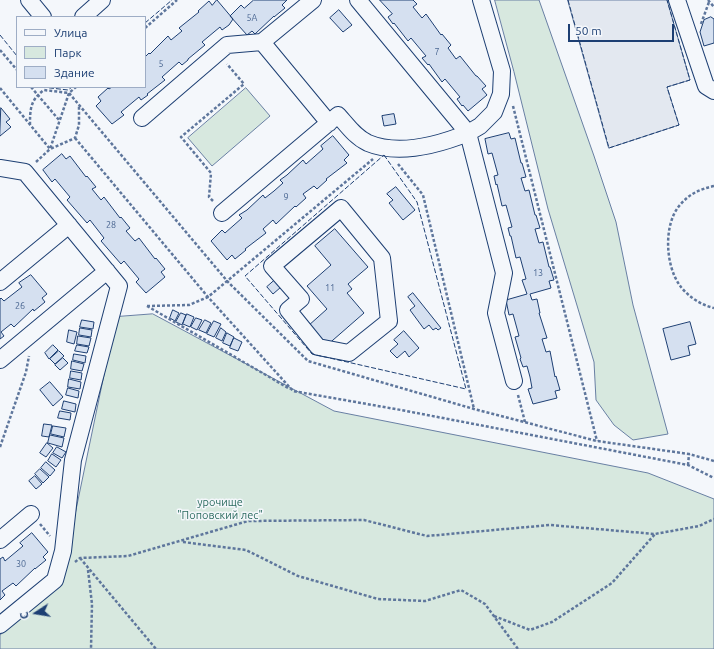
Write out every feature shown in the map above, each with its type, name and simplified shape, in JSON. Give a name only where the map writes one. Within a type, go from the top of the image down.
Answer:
[{"type":"lane","points":[[29,0],[42,16]]},
{"type":"lane","points":[[83,16],[102,0]]},
{"type":"lane","points":[[142,118],[227,45],[262,42],[313,0]]},
{"type":"lane","points":[[358,0],[468,133],[504,273],[496,313],[514,381]]},
{"type":"lane","points":[[222,213],[338,115],[354,133],[367,142],[386,148],[427,146],[448,141],[468,133],[480,126],[494,112],[501,94],[502,71],[481,0]]},
{"type":"lane","points":[[677,0],[706,86],[714,91]]},
{"type":"lane","points":[[262,42],[329,122]]},
{"type":"lane","points":[[0,168],[25,172],[119,286],[72,460],[63,551],[56,580],[0,625]]},
{"type":"lane","points":[[341,208],[382,258],[389,321],[349,353],[318,347],[288,310],[301,300],[272,266],[341,208]]},
{"type":"lane","points":[[0,282],[68,225]]},
{"type":"lane","points":[[0,360],[107,272]]},
{"type":"lane","points":[[0,540],[31,514]]},
{"type":"path","points":[[146,27],[177,0]]},
{"type":"path","points":[[709,1],[714,7]]},
{"type":"path","points":[[699,31],[709,1]]},
{"type":"path","points":[[0,50],[16,69]]},
{"type":"path","points":[[218,53],[244,84],[181,137],[211,173],[209,197],[222,213]]},
{"type":"path","points":[[0,88],[50,149]]},
{"type":"path","points":[[32,88],[59,120]]},
{"type":"path","points":[[50,149],[69,93],[75,88]]},
{"type":"path","points":[[30,125],[30,108],[38,94],[44,90],[69,93]]},
{"type":"path","points":[[511,100],[597,441]]},
{"type":"path","points":[[25,172],[50,149],[75,138],[79,125],[79,105]]},
{"type":"path","points":[[293,391],[147,306],[189,305],[208,297],[386,148],[423,195],[474,409]]},
{"type":"path","points":[[714,186],[700,189],[690,195],[679,206],[672,220],[668,233],[668,247],[674,274],[680,286],[701,304],[714,308]]},
{"type":"path","points":[[0,447],[26,372],[32,334]]},
{"type":"path","points":[[514,381],[525,422]]},
{"type":"path","points":[[688,465],[689,454]]},
{"type":"path","points":[[31,514],[63,551]]},
{"type":"path","points":[[56,580],[80,558],[128,556],[248,521],[364,520],[427,536],[550,524],[655,534],[699,526],[714,519]]},
{"type":"path","points":[[494,616],[530,630],[552,622],[612,582],[655,534]]},
{"type":"path","points":[[183,542],[246,550],[298,576],[378,599],[425,601],[461,590],[485,604],[518,649]]},
{"type":"path","points":[[80,558],[156,649]]},
{"type":"path","points":[[88,568],[92,604],[91,649]]},
{"type":"green space","points":[[495,0],[539,0],[616,222],[633,305],[668,434],[633,440],[614,425],[596,400],[594,362],[548,209]]},
{"type":"green space","points":[[246,88],[270,116],[212,166],[188,138]]},
{"type":"green space","name":"урочище \"Поповский лес\"","points":[[153,314],[334,411],[648,473],[714,499],[714,649],[0,649],[0,635],[61,582],[116,317]]},
{"type":"shaded area","points":[[568,0],[667,0],[690,80],[667,87],[679,125],[609,148]]},
{"type":"building","points":[[217,0],[233,19],[229,25],[222,30],[220,27],[202,42],[205,45],[182,65],[179,62],[162,77],[165,80],[141,100],[139,97],[121,112],[124,115],[112,124],[96,106],[101,101],[98,97],[108,88],[146,88],[146,56],[149,53],[150,54],[168,36],[171,40],[182,31],[179,28],[199,12],[198,11],[209,1],[212,5]]},
{"type":"building","points":[[254,0],[287,0],[282,5],[285,8],[255,34],[252,31],[247,35],[230,16],[241,5],[244,8]]},
{"type":"building","points":[[380,0],[413,0],[417,4],[413,7],[422,18],[426,14],[441,35],[442,34],[451,45],[448,48],[456,59],[460,56],[486,86],[482,89],[487,95],[468,111],[463,105],[462,106],[457,99],[460,97],[445,79],[442,82],[429,64],[428,65],[422,58],[426,56],[411,38],[408,41],[394,23],[393,24],[388,17],[392,14]]},
{"type":"building","points":[[339,10],[352,25],[343,32],[330,18]]},
{"type":"building","points":[[711,17],[714,19],[714,43],[704,46],[700,32],[704,20]]},
{"type":"building","points":[[1,108],[10,119],[6,122],[11,127],[0,136]]},
{"type":"building","points":[[394,114],[396,124],[384,126],[382,116]]},
{"type":"building","points":[[509,133],[511,139],[515,138],[526,177],[521,178],[525,191],[529,190],[540,228],[535,229],[539,243],[543,242],[554,280],[549,281],[551,288],[530,294],[532,300],[537,299],[539,313],[547,338],[542,339],[546,352],[550,351],[555,377],[556,376],[560,390],[555,391],[557,398],[533,404],[528,389],[532,388],[530,377],[527,366],[523,367],[520,359],[515,337],[519,336],[513,314],[509,315],[506,300],[527,294],[522,280],[526,279],[520,257],[516,258],[508,228],[512,227],[506,205],[502,206],[494,176],[498,175],[492,153],[488,154],[485,139]]},
{"type":"building","points":[[333,136],[349,155],[344,160],[347,163],[326,179],[327,180],[317,189],[314,186],[303,194],[306,198],[276,224],[273,220],[263,229],[266,233],[245,249],[246,250],[235,259],[232,255],[227,260],[211,241],[222,230],[225,233],[242,218],[239,215],[247,210],[263,195],[265,198],[274,191],[283,183],[280,180],[303,160],[306,164],[323,149],[321,146]]},
{"type":"building","points":[[62,154],[66,159],[70,156],[86,177],[87,176],[96,187],[92,189],[101,200],[104,197],[120,218],[121,217],[130,228],[126,231],[135,241],[139,238],[155,259],[156,258],[165,269],[161,272],[165,277],[146,293],[136,282],[139,279],[124,261],[121,264],[101,241],[104,238],[90,220],[87,223],[67,200],[70,197],[55,179],[52,182],[43,170]]},
{"type":"building","points":[[396,187],[415,210],[403,220],[389,203],[393,200],[387,194]]},
{"type":"building","points":[[335,229],[368,267],[348,284],[352,289],[347,293],[364,313],[325,347],[308,326],[327,309],[307,286],[331,265],[315,246]]},
{"type":"building","points":[[31,275],[47,294],[42,298],[45,302],[34,311],[33,309],[14,327],[11,324],[1,332],[4,336],[0,339],[0,299],[1,298],[4,301],[22,287],[19,283]]},
{"type":"building","points":[[275,280],[281,287],[273,294],[267,287]]},
{"type":"building","points":[[413,293],[441,328],[438,330],[436,328],[433,330],[429,325],[424,329],[410,310],[415,306],[408,297]]},
{"type":"building","points":[[173,310],[179,313],[175,321],[170,318]]},
{"type":"building","points":[[181,313],[186,315],[182,325],[176,322]]},
{"type":"building","points":[[187,314],[194,317],[190,327],[183,324]]},
{"type":"building","points":[[196,318],[202,320],[197,330],[191,327]]},
{"type":"building","points":[[82,320],[94,322],[93,329],[80,327]]},
{"type":"building","points":[[205,320],[211,323],[206,333],[199,330]]},
{"type":"building","points":[[214,321],[221,324],[214,337],[207,334]]},
{"type":"building","points":[[690,322],[696,344],[688,346],[690,355],[671,360],[663,329]]},
{"type":"building","points":[[80,328],[92,330],[91,337],[79,335]]},
{"type":"building","points":[[221,328],[226,332],[222,341],[216,338]]},
{"type":"building","points":[[69,330],[77,332],[74,344],[67,342]]},
{"type":"building","points":[[404,331],[419,348],[409,357],[405,351],[397,358],[390,351],[398,344],[394,340]]},
{"type":"building","points":[[227,333],[234,337],[230,346],[223,343]]},
{"type":"building","points":[[78,336],[91,338],[89,346],[77,344]]},
{"type":"building","points":[[234,338],[242,342],[238,351],[230,348]]},
{"type":"building","points":[[53,345],[58,350],[49,359],[45,353]]},
{"type":"building","points":[[77,345],[89,347],[87,353],[75,351]]},
{"type":"building","points":[[59,351],[64,356],[55,364],[50,359]]},
{"type":"building","points":[[74,354],[86,356],[85,363],[73,360]]},
{"type":"building","points":[[63,358],[68,363],[60,370],[55,365]]},
{"type":"building","points":[[72,361],[84,364],[82,371],[71,369]]},
{"type":"building","points":[[71,371],[82,373],[81,380],[70,378]]},
{"type":"building","points":[[69,379],[81,382],[80,389],[68,387]]},
{"type":"building","points":[[50,382],[63,397],[53,406],[40,390]]},
{"type":"building","points":[[68,388],[79,391],[78,398],[66,395]]},
{"type":"building","points":[[64,401],[76,404],[75,412],[62,409]]},
{"type":"building","points":[[60,411],[71,413],[70,420],[58,418]]},
{"type":"building","points":[[44,424],[52,425],[49,437],[42,436]]},
{"type":"building","points":[[53,426],[66,428],[64,437],[51,434]]},
{"type":"building","points":[[50,435],[64,438],[62,447],[48,443]]},
{"type":"building","points":[[47,443],[53,448],[46,457],[40,453]]},
{"type":"building","points":[[57,447],[66,452],[62,458],[53,453]]},
{"type":"building","points":[[52,454],[61,460],[56,467],[48,461]]},
{"type":"building","points":[[46,462],[55,470],[50,476],[41,468]]},
{"type":"building","points":[[40,469],[49,477],[43,483],[35,474]]},
{"type":"building","points":[[35,476],[42,484],[36,489],[29,481]]},
{"type":"building","points":[[32,533],[48,552],[43,557],[46,560],[16,586],[13,583],[2,591],[5,595],[0,600],[0,559],[3,557],[5,561],[23,546],[20,543]]},
{"type":"fence","points":[[146,22],[172,0]]},
{"type":"fence","points":[[568,0],[609,148],[679,125],[667,87],[690,80],[667,0]]},
{"type":"fence","points":[[0,35],[16,55]]},
{"type":"fence","points":[[51,88],[68,90],[71,88]]},
{"type":"fence","points":[[384,155],[417,202],[466,389],[312,354],[245,276],[384,155]]}]
